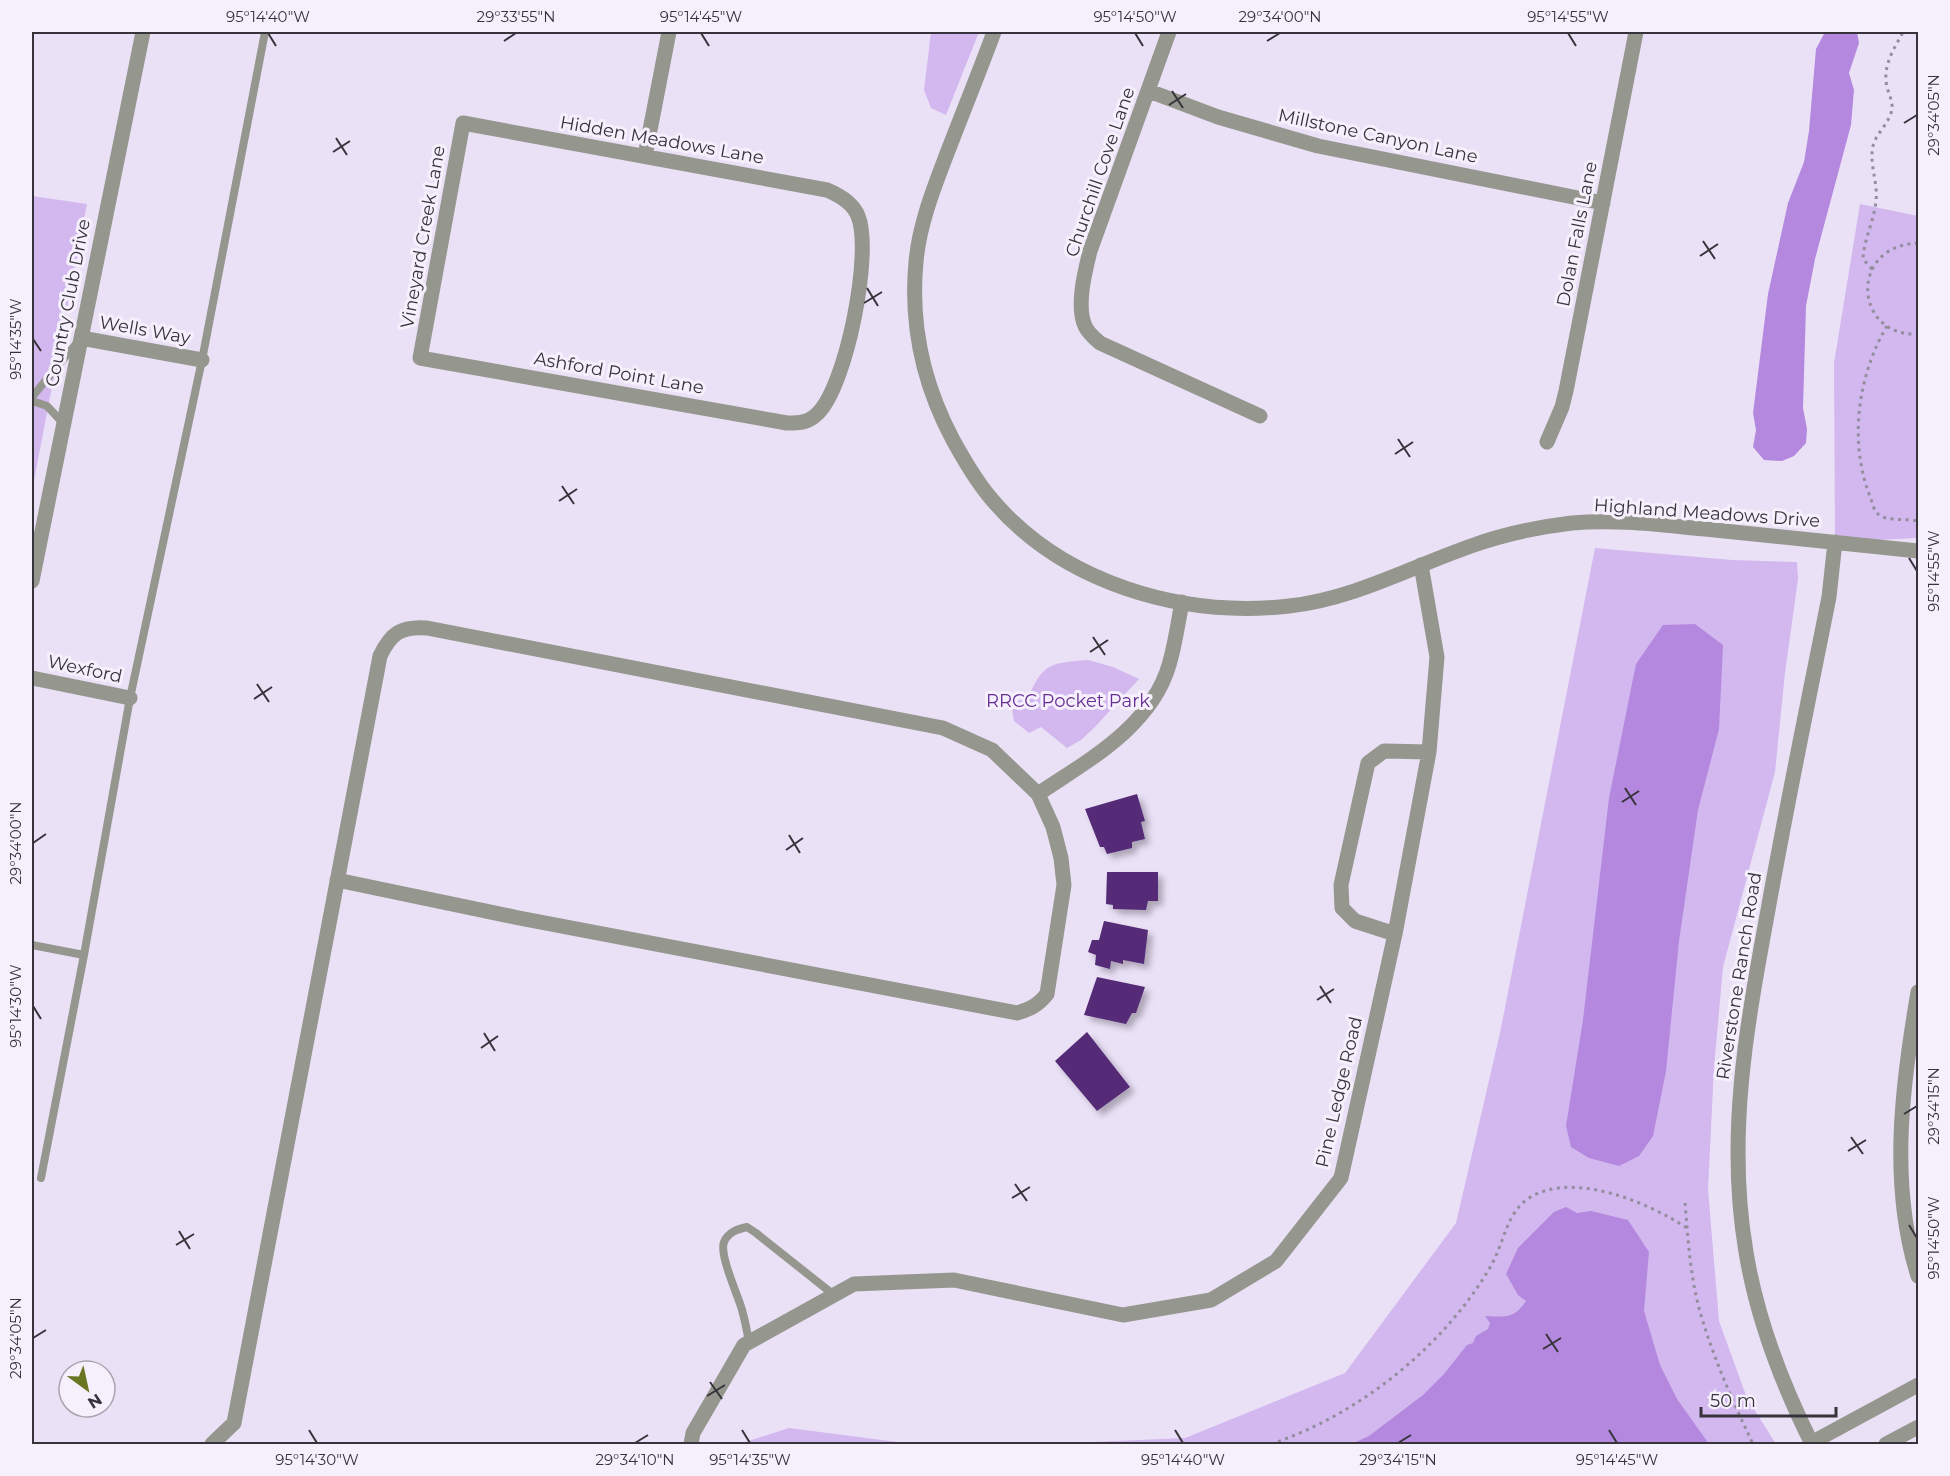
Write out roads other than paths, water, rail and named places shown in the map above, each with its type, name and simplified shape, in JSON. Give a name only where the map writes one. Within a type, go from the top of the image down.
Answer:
[{"type":"street","name":"Country Club Drive","points":[[32,581],[143,32]]},
{"type":"street","points":[[645,156],[669,32]]},
{"type":"street","name":"Highland Meadows Drive","points":[[994,32],[922,225],[916,258],[915,318],[919,353],[940,416],[972,474],[1009,519],[1055,555],[1105,582],[1141,593],[1213,607],[1253,609],[1293,606],[1336,597],[1473,545],[1510,534],[1553,526],[1606,521],[1918,550]]},
{"type":"street","name":"Churchill Cove Lane","points":[[1169,32],[1090,251],[1082,305],[1085,327],[1100,344],[1260,416]]},
{"type":"street","name":"Dolan Falls Lane","points":[[1547,442],[1562,407],[1566,391],[1636,32]]},
{"type":"street","name":"Millstone Canyon Lane","points":[[1149,91],[1218,117],[1318,146],[1603,203]]},
{"type":"street","name":"Hidden Meadows Lane","points":[[464,123],[827,190],[850,204],[857,214],[861,236],[854,314],[844,361],[834,388],[824,406],[810,420]]},
{"type":"street","name":"Vineyard Creek Lane","points":[[420,358],[464,123]]},
{"type":"street","name":"Wells Way","points":[[81,338],[202,360]]},
{"type":"street","name":"Ashford Point Lane","points":[[420,358],[787,423],[803,423],[810,420]]},
{"type":"street","name":"Riverstone Ranch Road","points":[[1812,1444],[1773,1356],[1758,1309],[1746,1252],[1740,1202],[1737,1134],[1743,1056],[1753,993],[1827,608],[1835,542]]},
{"type":"street","name":"Pine Ledge Road","points":[[692,1444],[693,1433],[744,1345],[854,1284],[954,1280],[1123,1315],[1211,1300],[1276,1261],[1341,1178],[1395,934],[1429,752],[1437,657],[1421,565]]},
{"type":"street","points":[[1038,794],[1115,740],[1139,718],[1157,692],[1169,666],[1182,602]]},
{"type":"street","points":[[212,1444],[234,1423],[337,880],[380,656],[387,641],[399,632],[411,627],[427,628],[942,728],[992,750],[1038,794],[1053,827],[1061,858],[1064,885],[1047,994],[1039,1004],[1017,1013],[519,918],[337,880]]},
{"type":"street","name":"Wexford","points":[[32,678],[130,698]]},
{"type":"street","points":[[1395,934],[1355,921],[1342,908],[1341,885],[1368,764],[1384,751],[1429,752]]},
{"type":"street","points":[[1918,992],[1913,1051],[1901,1118],[1905,1209],[1918,1276]]},
{"type":"street","points":[[1812,1444],[1918,1385]]},
{"type":"street","points":[[1886,1444],[1918,1427]]},
{"type":"lane","points":[[41,1178],[130,698],[202,360],[265,32]]},
{"type":"lane","points":[[64,423],[47,406],[32,399],[81,338]]},
{"type":"lane","points":[[32,945],[84,955]]},
{"type":"lane","points":[[749,1342],[724,1254],[723,1242],[737,1229],[747,1227],[756,1233],[834,1294]]},
{"type":"park label","name":"RRCC Pocket Park","points":[[1068,701]]}]
